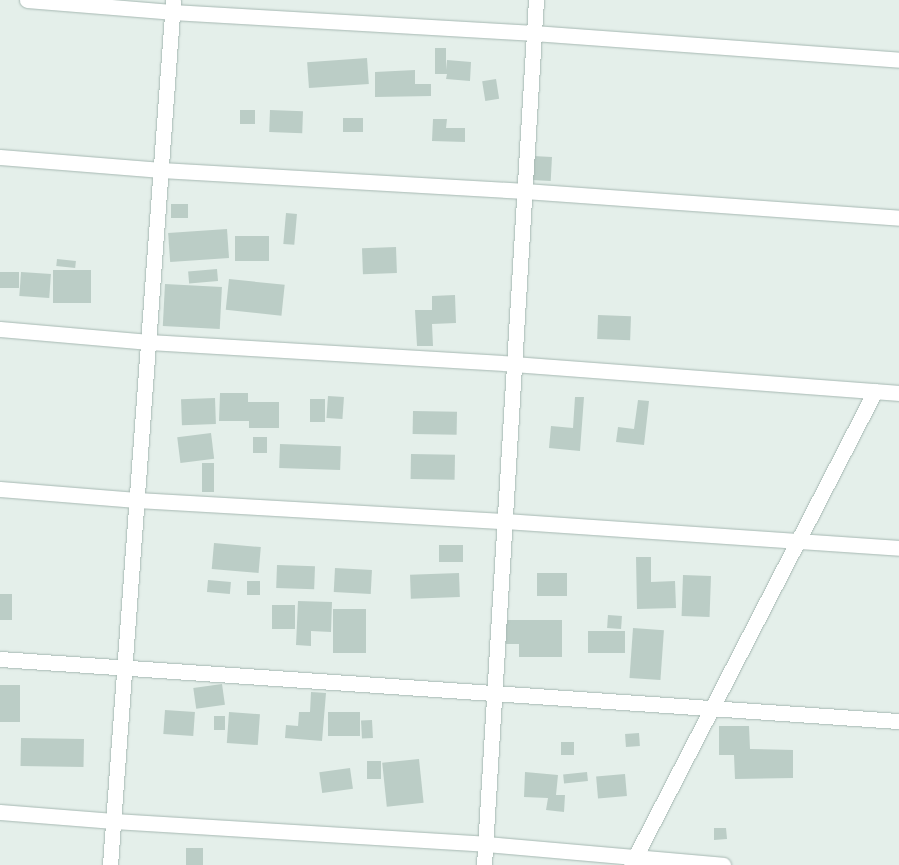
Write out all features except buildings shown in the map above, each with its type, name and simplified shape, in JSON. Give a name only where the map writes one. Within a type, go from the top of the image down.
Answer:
[{"type":"street","points":[[27,0],[173,6],[899,60]]},
{"type":"street","points":[[484,865],[536,0]]},
{"type":"street","points":[[110,865],[173,6]]},
{"type":"street","points":[[0,157],[161,170],[525,192],[899,218]]},
{"type":"street","points":[[0,330],[148,342],[514,364],[899,393]]},
{"type":"street","points":[[633,861],[875,391]]},
{"type":"street","points":[[0,489],[137,500],[505,521],[899,548]]},
{"type":"street","points":[[0,658],[125,669],[495,692],[899,721]]},
{"type":"street","points":[[0,812],[485,844],[633,861],[723,865]]}]
